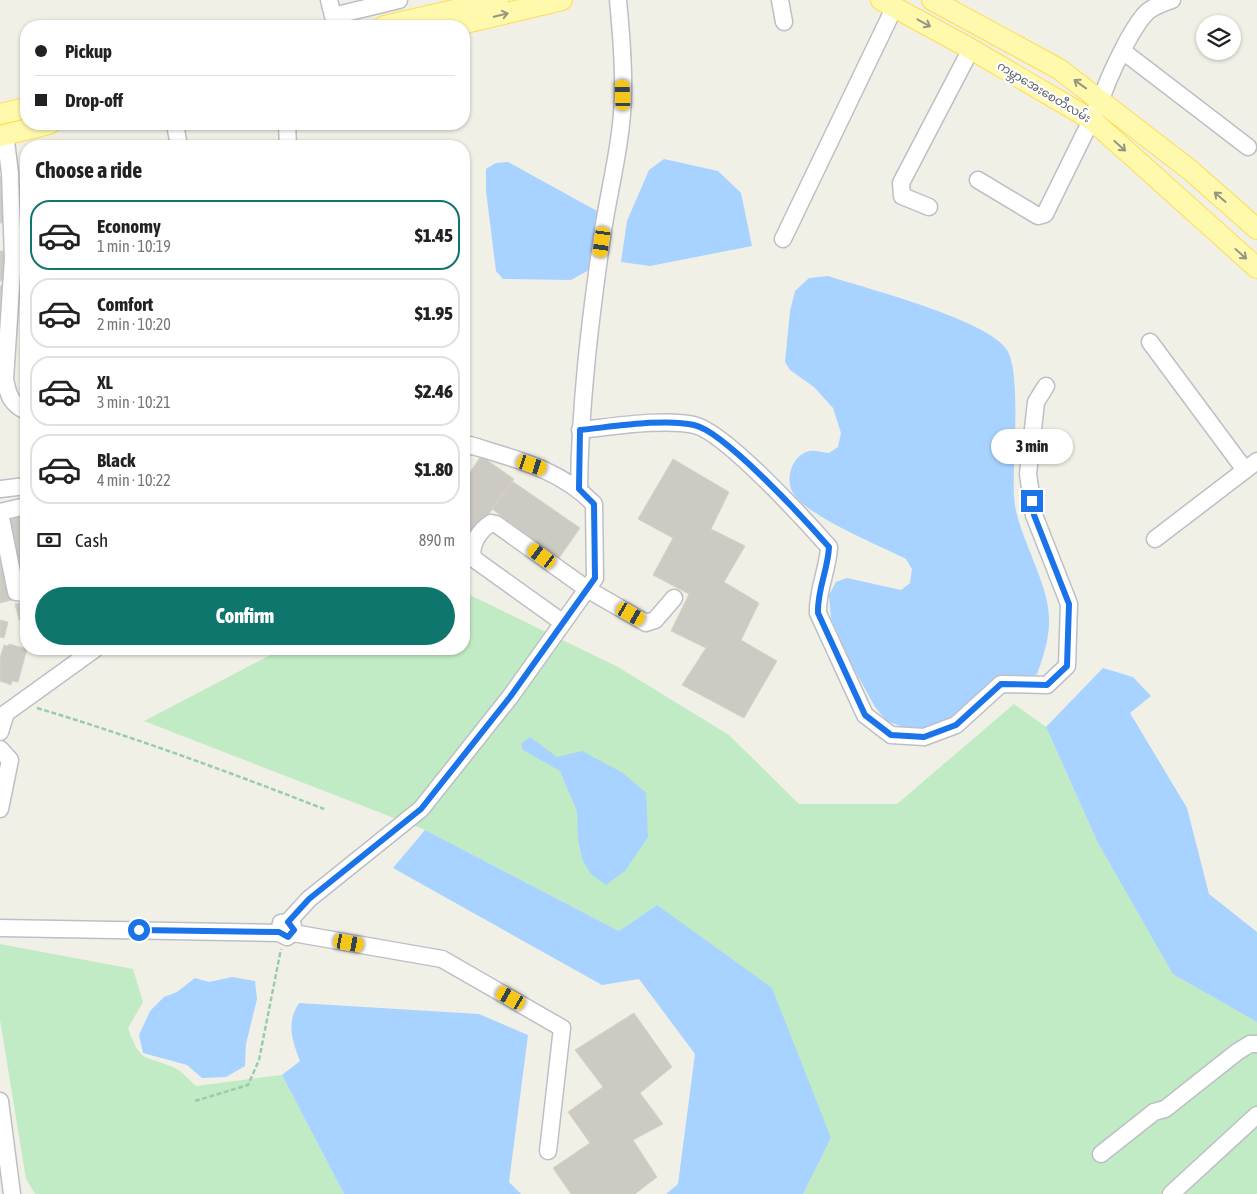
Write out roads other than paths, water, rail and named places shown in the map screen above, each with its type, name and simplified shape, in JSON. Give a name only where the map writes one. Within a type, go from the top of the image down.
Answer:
[{"type":"main road","points":[[445,16],[498,0]]},
{"type":"main road","points":[[421,20],[562,0]]},
{"type":"main road","name":"ကမ္ဘာအေးစေတီလမ်း","points":[[932,0],[1059,69],[1190,170],[1257,229]]},
{"type":"main road","name":"ကမ္ဘာအေးစေတီလမ်း","points":[[888,3],[1092,120],[1257,268]]},
{"type":"main road","points":[[0,114],[20,109]]},
{"type":"main road","points":[[3,135],[24,130]]},
{"type":"street","points":[[329,0],[333,16],[399,0]]},
{"type":"street","points":[[579,489],[580,430],[597,272],[606,211],[616,168],[623,95],[618,0]]},
{"type":"street","points":[[780,0],[784,22]]},
{"type":"street","points":[[978,180],[1038,216],[1045,214],[1092,120],[1106,84],[1124,52],[1144,6],[1172,0]]},
{"type":"street","points":[[783,239],[888,3]]},
{"type":"street","points":[[930,207],[902,196],[901,183],[971,49]]},
{"type":"street","points":[[1124,52],[1248,146]]},
{"type":"street","points":[[3,135],[10,172],[13,258],[5,379],[8,396],[20,408]]},
{"type":"street","points":[[1150,342],[1251,466],[1155,539]]},
{"type":"street","points":[[580,430],[652,424],[695,425],[732,448],[829,547],[828,564],[817,597],[818,613],[865,715],[891,735],[924,737],[956,725],[1001,684],[1047,685],[1067,666],[1069,604],[1034,515],[1028,474],[1036,402],[1046,386]]},
{"type":"street","points":[[286,931],[309,899],[421,809],[510,697],[595,578],[594,504],[579,489],[548,470],[470,445]]},
{"type":"street","points":[[0,489],[20,487]]},
{"type":"street","points":[[20,508],[0,512],[16,592],[20,592]]},
{"type":"street","points":[[562,622],[474,559],[472,546],[486,526],[491,523],[496,524],[587,589],[646,623],[655,620],[674,598]]},
{"type":"street","points":[[0,732],[8,709],[86,655]]},
{"type":"street","points":[[0,749],[10,760],[0,809]]},
{"type":"street","points":[[0,928],[286,931],[442,959],[562,1028],[548,1151]]},
{"type":"street","points":[[1101,1154],[1154,1112],[1165,1109],[1237,1052],[1250,1044],[1257,1044]]},
{"type":"street","points":[[0,1101],[12,1194]]},
{"type":"street","points":[[1171,1194],[1257,1115]]},
{"type":"water","points":[[664,159],[718,171],[741,193],[752,246],[650,266],[621,262],[627,221],[649,170]]},
{"type":"water","points":[[508,162],[608,217],[598,265],[571,280],[503,279],[496,271],[486,191],[486,169],[496,163]]},
{"type":"water","points":[[828,276],[925,306],[977,327],[996,339],[1007,350],[1012,362],[1015,399],[1015,503],[1017,515],[1045,594],[1049,622],[1048,637],[1037,674],[937,729],[911,730],[887,721],[875,707],[848,658],[831,618],[829,595],[836,582],[847,578],[901,590],[910,583],[912,569],[906,559],[826,520],[799,500],[790,485],[790,473],[795,461],[804,453],[810,451],[829,453],[838,447],[841,433],[833,408],[814,387],[790,370],[785,362],[790,311],[795,291],[809,278]]},
{"type":"water","points":[[1103,668],[1133,677],[1151,696],[1130,713],[1187,808],[1209,894],[1257,932],[1257,1022],[1173,974],[1098,843],[1046,727]]},
{"type":"water","points":[[530,737],[557,757],[582,751],[623,773],[646,793],[648,837],[625,871],[606,885],[591,874],[583,861],[578,840],[577,811],[560,771],[523,750],[521,744]]},
{"type":"water","points":[[425,830],[619,931],[657,905],[772,988],[831,1138],[803,1194],[666,1194],[678,1184],[695,1054],[639,979],[602,985],[393,868]]},
{"type":"water","points":[[232,977],[255,981],[257,999],[246,1044],[245,1066],[226,1077],[202,1078],[187,1065],[143,1053],[139,1035],[150,1011],[164,997],[177,992],[195,978],[209,982]]},
{"type":"water","points":[[299,1003],[479,1014],[528,1035],[509,1182],[521,1194],[344,1194],[282,1075],[300,1061],[291,1025]]}]
